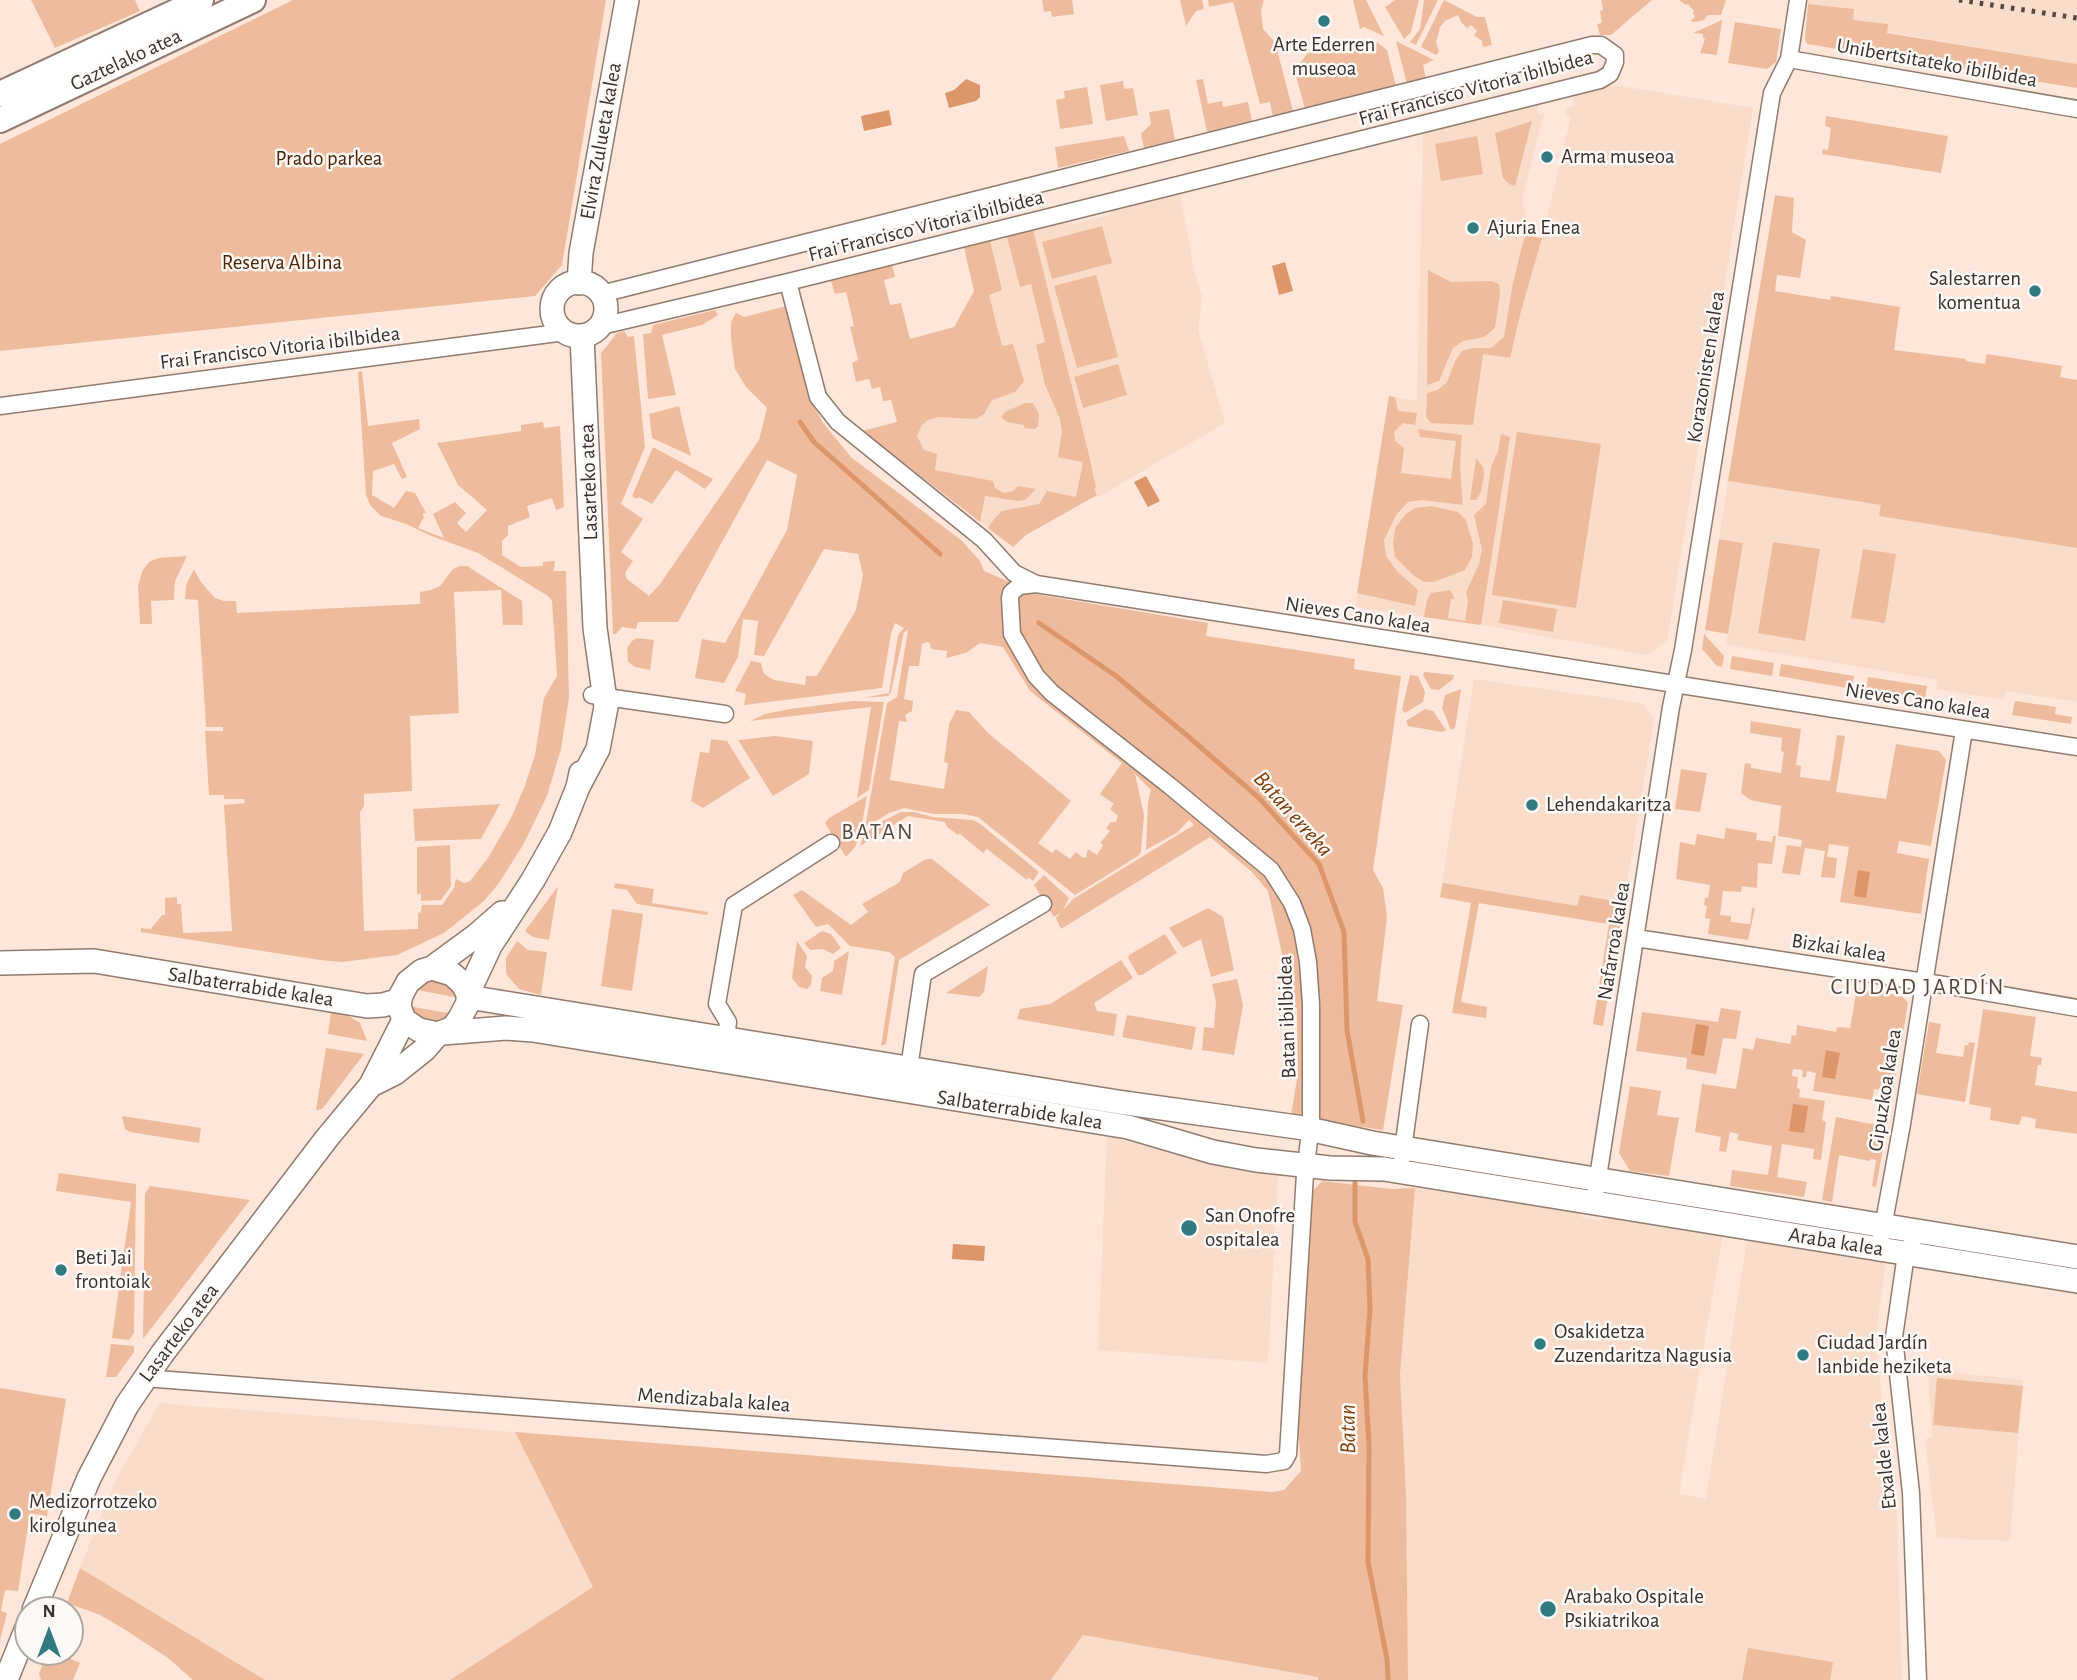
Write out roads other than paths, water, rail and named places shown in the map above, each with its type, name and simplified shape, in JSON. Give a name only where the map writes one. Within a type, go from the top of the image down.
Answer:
[{"type":"main road","name":"Gaztelako atea","points":[[0,120],[253,0]]},
{"type":"main road","name":"Gaztelako atea","points":[[2,88],[198,1]]},
{"type":"street","name":"Elvira Zulueta kalea","points":[[579,283],[589,202],[627,0]]},
{"type":"street","name":"Korazonisten kalea","points":[[1675,686],[1772,93],[1789,59],[1798,0]]},
{"type":"street","points":[[190,30],[202,16],[198,1]]},
{"type":"street","name":"Frai Francisco Vitoria ibilbidea","points":[[0,406],[583,331],[1600,80],[1610,74],[1615,55],[1601,45],[1592,45],[601,294]]},
{"type":"street","name":"Unibertsitateko ibilbidea","points":[[1789,59],[2077,109]]},
{"type":"street","name":"Nieves Cano kalea","points":[[788,282],[818,397],[838,422],[984,540],[1014,573],[1036,584],[2077,747]]},
{"type":"street","points":[[579,283],[592,285],[601,294]]},
{"type":"street","name":"Lasarteko atea","points":[[579,283],[565,287],[555,299],[553,316],[583,331]]},
{"type":"street","name":"Lasarteko atea","points":[[583,331],[605,316],[606,306],[601,294]]},
{"type":"street","name":"Lasarteko atea","points":[[468,995],[491,946],[560,832],[578,787],[599,695],[590,655],[595,628],[583,331]]},
{"type":"street","name":"Batan ibilbidea","points":[[1036,584],[1019,586],[1010,598],[1012,634],[1036,676],[1052,693],[1271,870],[1292,903],[1302,929],[1310,983],[1310,1129],[1288,1448],[1286,1459],[1280,1463]]},
{"type":"street","name":"Nafarroa kalea","points":[[1594,1203],[1675,686]]},
{"type":"street","points":[[599,695],[724,714]]},
{"type":"street","name":"Gipuzkoa kalea","points":[[1879,1249],[1964,730]]},
{"type":"street","points":[[726,1039],[728,1022],[717,1004],[734,905],[831,843]]},
{"type":"street","name":"Lasarteko atea","points":[[432,968],[516,903]]},
{"type":"street","points":[[909,1068],[923,974],[1043,904]]},
{"type":"street","name":"Bizkai kalea","points":[[1636,939],[2077,1008]]},
{"type":"street","name":"Salbaterrabide kalea","points":[[0,963],[94,961],[402,1013]]},
{"type":"street","name":"Salbaterrabide kalea","points":[[0,977],[38,979],[135,968]]},
{"type":"street","points":[[432,968],[452,974],[462,983],[468,995],[468,1003],[460,1018],[453,1028],[441,1034],[419,1030],[402,1013],[405,987],[414,976],[432,968]]},
{"type":"street","name":"Salbaterrabide kalea","points":[[468,995],[1118,1102],[1310,1129],[1402,1154],[1598,1179]]},
{"type":"street","name":"Lasarteko atea","points":[[40,1596],[89,1478],[127,1405],[144,1378],[327,1138],[371,1085],[402,1013]]},
{"type":"street","points":[[1402,1154],[1420,1024]]},
{"type":"street","name":"Salbaterrabide kalea","points":[[441,1034],[506,1028],[533,1030],[1115,1125],[1231,1156],[1306,1166],[1384,1169],[1594,1203]]},
{"type":"street","name":"Lasarteko atea","points":[[371,1085],[395,1073],[441,1034]]},
{"type":"street","name":"Araba kalea","points":[[1598,1179],[2077,1257]]},
{"type":"street","name":"Araba kalea","points":[[1594,1203],[2077,1281]]},
{"type":"street","name":"Etxalde kalea","points":[[1917,1230],[1907,1253],[1899,1288],[1894,1337],[1911,1493],[1918,1680]]},
{"type":"street","name":"Mendizabala kalea","points":[[144,1378],[1280,1463]]},
{"type":"street","points":[[6,1680],[14,1660]]},
{"type":"waterway","name":"Batan erreka","points":[[800,422],[814,442],[940,554]]},
{"type":"waterway","name":"Batan erreka","points":[[1039,623],[1116,676],[1190,738],[1259,798],[1319,864],[1344,932],[1347,1030],[1363,1121]]},
{"type":"waterway","name":"Batan","points":[[1355,1179],[1355,1222],[1368,1259],[1370,1309],[1365,1376],[1369,1446],[1368,1562],[1387,1659],[1388,1680]]},
{"type":"railway","points":[[1959,0],[2077,18]]},
{"type":"place","name":"Arte Ederren museoa","points":[[1324,21]]},
{"type":"place","name":"Arma museoa","points":[[1547,157]]},
{"type":"place","name":"Ajuria Enea","points":[[1473,228]]},
{"type":"place","name":"Salestarren komentua","points":[[2035,291]]},
{"type":"place","name":"Lehendakaritza","points":[[1532,805]]},
{"type":"place","name":"San Onofre ospitalea","points":[[1189,1228]]},
{"type":"place","name":"Beti Jai frontoiak","points":[[61,1270]]},
{"type":"place","name":"Osakidetza Zuzendaritza Nagusia","points":[[1540,1344]]},
{"type":"place","name":"Ciudad Jardín lanbide heziketa","points":[[1803,1355]]},
{"type":"place","name":"Medizorrotzeko kirolgunea","points":[[15,1514]]},
{"type":"place","name":"Arabako Ospitale Psikiatrikoa","points":[[1548,1609]]},
{"type":"district","name":"BATAN","points":[[878,832]]},
{"type":"district","name":"CIUDAD JARDÍN","points":[[1918,987]]},
{"type":"park label","name":"Prado parkea","points":[[329,159]]},
{"type":"park label","name":"Reserva Albina","points":[[282,263]]}]
